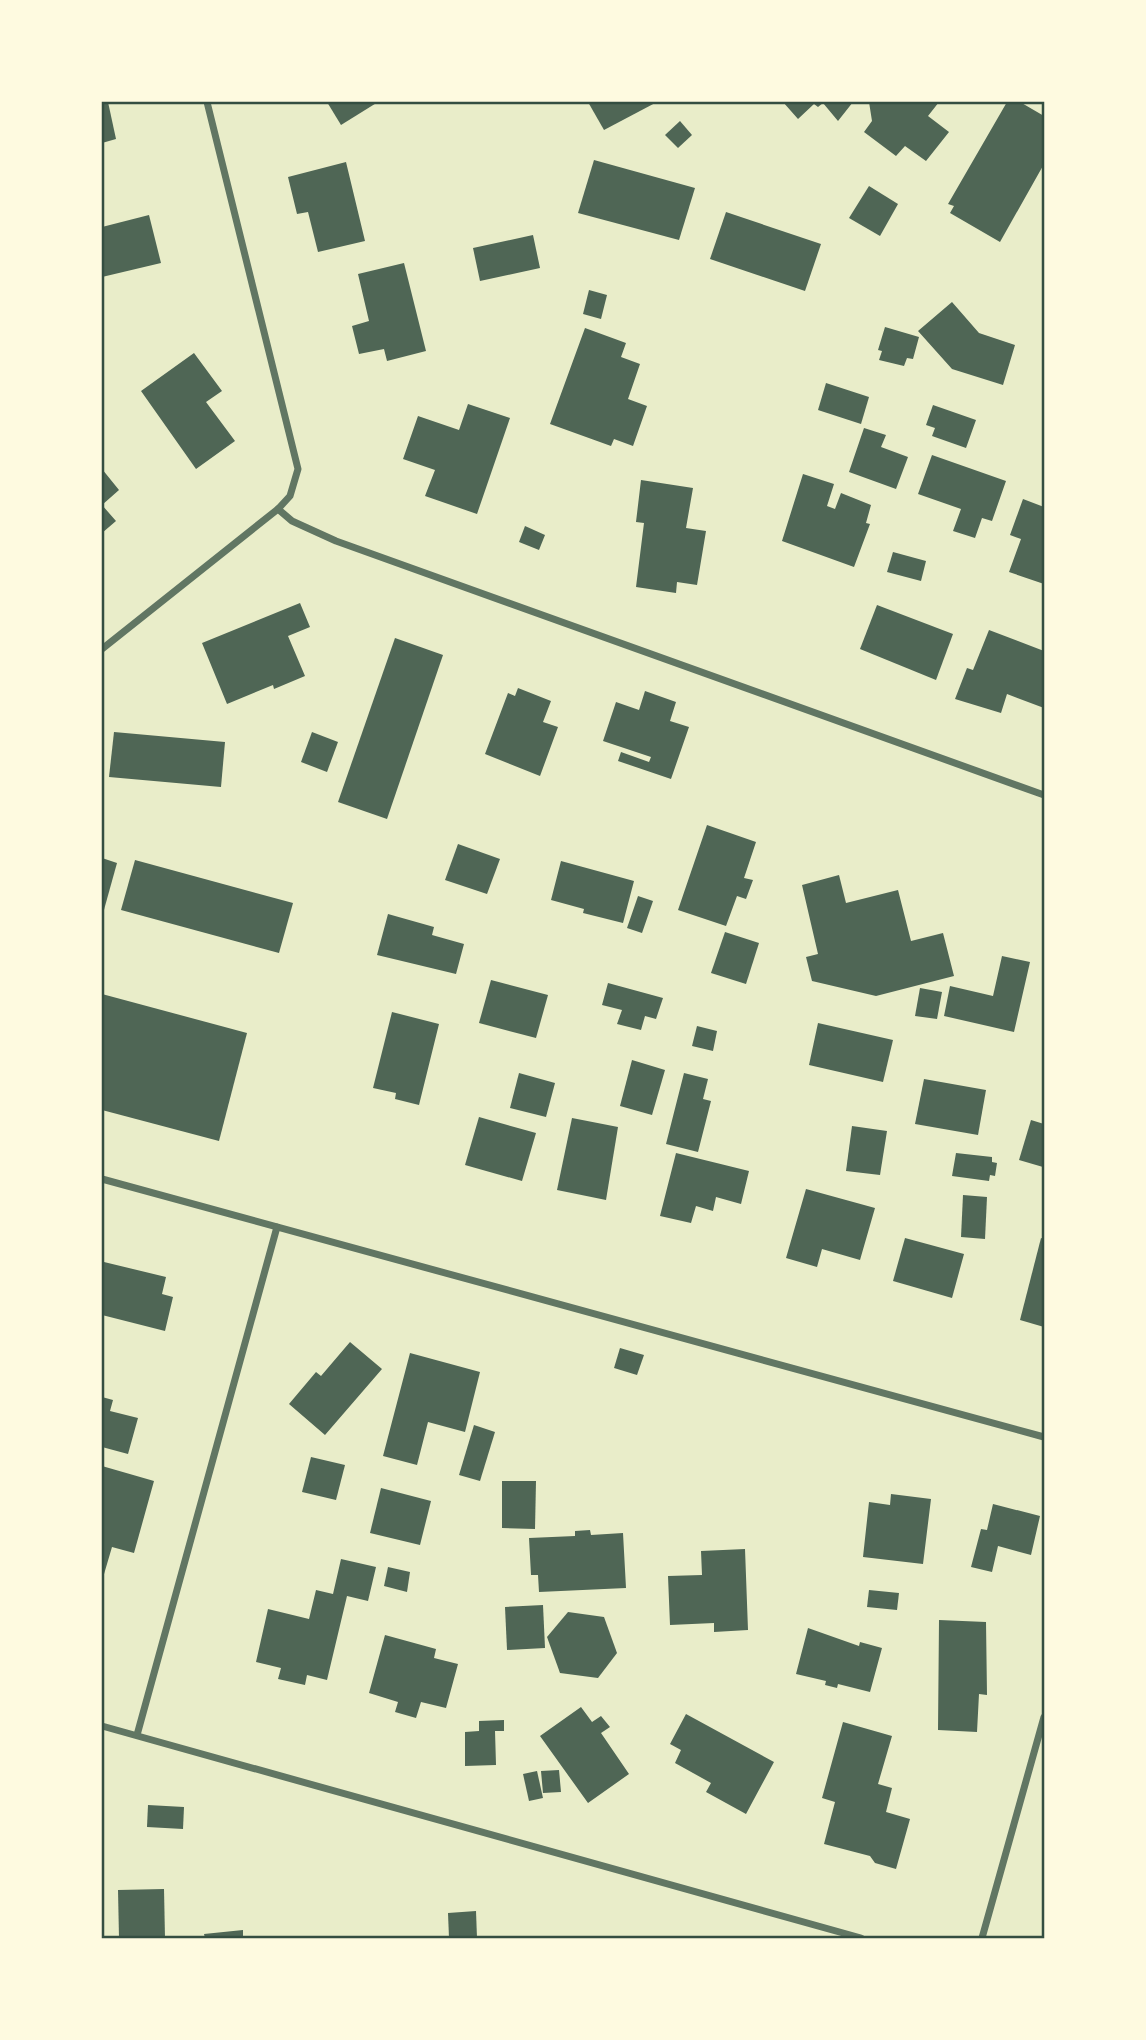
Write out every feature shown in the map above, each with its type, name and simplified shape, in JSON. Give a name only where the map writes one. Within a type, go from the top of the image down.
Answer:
[{"type":"street","points":[[102,649],[278,509],[290,496],[299,470],[207,102]]},
{"type":"street","points":[[278,509],[292,521],[336,541],[1045,795]]},
{"type":"street","points":[[102,1179],[1045,1437]]},
{"type":"street","points":[[137,1735],[277,1227]]},
{"type":"street","points":[[982,1938],[1045,1717]]},
{"type":"street","points":[[102,1727],[861,1938]]},
{"type":"building","points":[[102,102],[108,102],[116,139],[102,143]]},
{"type":"building","points":[[327,102],[378,102],[341,125]]},
{"type":"building","points":[[588,102],[657,102],[604,130]]},
{"type":"building","points":[[783,102],[853,102],[838,121],[823,103],[818,107],[814,104],[798,119]]},
{"type":"building","points":[[869,102],[939,102],[928,116],[949,132],[926,161],[905,146],[896,156],[864,132],[872,121]]},
{"type":"building","points":[[1007,102],[1020,102],[1044,116],[1044,164],[1000,242],[950,213],[954,206],[948,204]]},
{"type":"building","points":[[680,121],[692,135],[678,148],[665,135]]},
{"type":"building","points":[[594,160],[695,188],[679,240],[578,213]]},
{"type":"building","points":[[346,162],[365,241],[318,252],[308,212],[297,214],[288,177]]},
{"type":"building","points":[[869,186],[898,204],[880,236],[849,218]]},
{"type":"building","points":[[726,212],[821,244],[805,291],[710,259]]},
{"type":"building","points":[[149,215],[161,263],[102,277],[102,227]]},
{"type":"building","points":[[533,235],[540,268],[480,281],[473,248]]},
{"type":"building","points":[[404,263],[426,351],[387,361],[384,349],[359,354],[352,326],[369,321],[358,274]]},
{"type":"building","points":[[589,290],[607,295],[601,319],[583,314]]},
{"type":"building","points":[[952,302],[979,333],[1015,345],[1003,385],[952,369],[918,331]]},
{"type":"building","points":[[885,327],[919,337],[913,359],[907,358],[904,366],[879,360],[882,351],[878,350]]},
{"type":"building","points":[[585,328],[626,343],[621,357],[640,364],[628,399],[647,406],[633,446],[614,439],[611,446],[550,424]]},
{"type":"building","points":[[194,353],[222,391],[206,402],[235,441],[196,469],[141,391]]},
{"type":"building","points":[[826,383],[869,397],[861,424],[818,410]]},
{"type":"building","points":[[468,404],[510,418],[477,514],[425,496],[435,470],[403,459],[418,416],[459,430]]},
{"type":"building","points":[[933,405],[976,420],[966,448],[932,436],[935,428],[926,425]]},
{"type":"building","points":[[864,428],[886,435],[881,447],[908,457],[896,489],[849,472]]},
{"type":"building","points":[[932,455],[1006,481],[992,521],[982,518],[975,538],[953,531],[961,509],[918,494]]},
{"type":"building","points":[[102,469],[119,490],[102,505]]},
{"type":"building","points":[[803,474],[834,484],[827,506],[835,509],[841,493],[871,505],[866,523],[870,524],[854,567],[782,541]]},
{"type":"building","points":[[641,480],[693,488],[686,528],[706,531],[697,585],[677,582],[676,593],[636,587],[644,523],[636,522]]},
{"type":"building","points":[[1023,499],[1044,507],[1044,584],[1009,572],[1021,539],[1010,535]]},
{"type":"building","points":[[102,505],[116,521],[102,533]]},
{"type":"building","points":[[525,526],[545,535],[539,550],[519,542]]},
{"type":"building","points":[[893,552],[926,561],[921,581],[887,572]]},
{"type":"building","points":[[300,603],[310,627],[288,636],[305,676],[274,689],[273,685],[227,704],[202,643]]},
{"type":"building","points":[[877,605],[953,634],[936,680],[860,649]]},
{"type":"building","points":[[989,630],[1044,651],[1044,708],[1007,694],[1001,713],[955,699],[967,668],[973,670]]},
{"type":"building","points":[[395,638],[443,655],[387,819],[338,802]]},
{"type":"building","points":[[518,688],[551,701],[543,722],[558,727],[540,776],[485,754],[508,693],[515,696]]},
{"type":"building","points":[[645,691],[676,702],[670,721],[689,727],[671,779],[618,761],[621,752],[649,762],[651,757],[603,741],[616,702],[639,710]]},
{"type":"building","points":[[114,732],[225,742],[221,787],[109,777]]},
{"type":"building","points":[[312,732],[338,742],[327,772],[301,762]]},
{"type":"building","points":[[707,825],[756,842],[744,878],[753,880],[746,899],[737,896],[726,926],[678,910]]},
{"type":"building","points":[[458,844],[500,859],[487,894],[445,880]]},
{"type":"building","points":[[102,858],[117,863],[102,917]]},
{"type":"building","points":[[135,860],[293,903],[279,953],[121,910]]},
{"type":"building","points":[[561,861],[634,881],[623,923],[583,913],[584,909],[551,900]]},
{"type":"building","points":[[839,875],[846,903],[898,890],[911,941],[943,933],[954,976],[876,996],[812,981],[806,957],[818,954],[802,885]]},
{"type":"building","points":[[638,896],[653,901],[642,933],[627,928]]},
{"type":"building","points":[[388,914],[434,927],[432,935],[464,944],[456,974],[377,955]]},
{"type":"building","points":[[725,932],[759,943],[746,984],[711,973]]},
{"type":"building","points":[[1002,956],[1030,962],[1014,1032],[944,1016],[950,986],[993,996]]},
{"type":"building","points":[[491,980],[548,995],[536,1038],[479,1023]]},
{"type":"building","points":[[608,983],[663,998],[656,1019],[645,1016],[641,1030],[617,1024],[622,1010],[602,1005]]},
{"type":"building","points":[[920,988],[942,992],[937,1019],[915,1016]]},
{"type":"building","points":[[102,994],[247,1033],[219,1141],[102,1110]]},
{"type":"building","points":[[392,1012],[439,1024],[419,1105],[395,1099],[396,1093],[373,1088]]},
{"type":"building","points":[[818,1023],[893,1040],[883,1082],[809,1065]]},
{"type":"building","points":[[697,1026],[717,1031],[713,1051],[692,1046]]},
{"type":"building","points":[[632,1060],[665,1070],[652,1115],[620,1106]]},
{"type":"building","points":[[519,1073],[555,1083],[546,1117],[510,1108]]},
{"type":"building","points":[[684,1073],[708,1079],[703,1099],[711,1101],[698,1152],[666,1144]]},
{"type":"building","points":[[924,1079],[986,1090],[978,1135],[915,1124]]},
{"type":"building","points":[[479,1117],[536,1133],[522,1181],[465,1165]]},
{"type":"building","points":[[572,1118],[618,1127],[606,1200],[557,1190]]},
{"type":"building","points":[[1031,1120],[1044,1124],[1043,1167],[1019,1160]]},
{"type":"building","points":[[852,1126],[887,1131],[880,1175],[846,1171]]},
{"type":"building","points":[[676,1153],[749,1171],[741,1204],[716,1197],[713,1211],[696,1206],[691,1223],[660,1216]]},
{"type":"building","points":[[956,1153],[992,1157],[992,1162],[997,1163],[995,1176],[990,1175],[989,1181],[952,1176]]},
{"type":"building","points":[[806,1189],[875,1208],[860,1260],[822,1249],[817,1267],[786,1258]]},
{"type":"building","points":[[963,1195],[987,1197],[985,1239],[961,1237]]},
{"type":"building","points":[[905,1238],[964,1254],[952,1298],[893,1281]]},
{"type":"building","points":[[1041,1238],[1044,1239],[1044,1327],[1020,1320]]},
{"type":"building","points":[[104,1262],[166,1277],[162,1294],[173,1297],[165,1331],[102,1315]]},
{"type":"building","points":[[350,1342],[382,1369],[325,1435],[289,1404],[316,1372],[321,1376]]},
{"type":"building","points":[[620,1348],[644,1355],[637,1375],[614,1368]]},
{"type":"building","points":[[410,1353],[480,1372],[465,1432],[428,1422],[417,1465],[383,1456]]},
{"type":"building","points":[[102,1397],[113,1400],[110,1411],[138,1418],[128,1454],[102,1447]]},
{"type":"building","points":[[474,1425],[495,1432],[480,1481],[459,1475]]},
{"type":"building","points":[[311,1457],[345,1465],[336,1500],[302,1492]]},
{"type":"building","points":[[102,1466],[154,1481],[134,1553],[112,1547],[102,1581]]},
{"type":"building","points":[[502,1481],[536,1481],[535,1529],[502,1528]]},
{"type":"building","points":[[381,1488],[431,1501],[420,1545],[370,1533]]},
{"type":"building","points":[[891,1494],[931,1499],[923,1564],[863,1557],[869,1502],[890,1505]]},
{"type":"building","points":[[993,1504],[1040,1516],[1031,1555],[998,1546],[992,1572],[971,1567],[981,1529],[987,1530]]},
{"type":"building","points":[[590,1530],[591,1535],[623,1533],[626,1588],[539,1592],[538,1575],[531,1575],[529,1538],[575,1536],[575,1531]]},
{"type":"building","points":[[745,1549],[748,1630],[714,1632],[714,1623],[670,1625],[668,1576],[702,1575],[701,1551]]},
{"type":"building","points":[[341,1559],[376,1567],[368,1601],[347,1596],[327,1680],[307,1675],[305,1685],[278,1679],[281,1668],[256,1662],[268,1609],[309,1619],[316,1590],[333,1594]]},
{"type":"building","points":[[388,1567],[410,1572],[407,1592],[384,1586]]},
{"type":"building","points":[[869,1590],[899,1593],[897,1610],[867,1607]]},
{"type":"building","points":[[543,1605],[545,1648],[507,1650],[505,1607]]},
{"type":"building","points":[[568,1612],[604,1617],[617,1653],[598,1678],[560,1673],[547,1637]]},
{"type":"building","points":[[939,1620],[986,1622],[987,1695],[979,1694],[977,1732],[938,1730]]},
{"type":"building","points":[[808,1628],[859,1646],[860,1642],[882,1648],[870,1692],[838,1684],[837,1688],[825,1685],[826,1681],[796,1674]]},
{"type":"building","points":[[385,1635],[436,1649],[434,1658],[458,1664],[446,1708],[421,1702],[416,1718],[395,1712],[398,1702],[369,1693]]},
{"type":"building","points":[[581,1707],[592,1722],[601,1716],[610,1727],[601,1733],[629,1774],[588,1803],[540,1736]]},
{"type":"building","points":[[686,1714],[774,1762],[746,1814],[706,1792],[711,1783],[675,1763],[681,1750],[670,1744]]},
{"type":"building","points":[[504,1720],[504,1731],[495,1731],[496,1765],[465,1766],[465,1732],[479,1731],[479,1721]]},
{"type":"building","points":[[843,1722],[892,1736],[878,1784],[892,1788],[886,1812],[910,1819],[896,1869],[875,1863],[870,1856],[824,1844],[835,1802],[822,1798]]},
{"type":"building","points":[[559,1770],[561,1792],[543,1793],[541,1771]]},
{"type":"building","points":[[537,1771],[543,1798],[529,1801],[523,1774]]},
{"type":"building","points":[[148,1805],[184,1807],[183,1829],[147,1827]]},
{"type":"building","points":[[164,1889],[165,1938],[119,1938],[118,1890]]},
{"type":"building","points":[[476,1911],[477,1938],[449,1938],[448,1913]]},
{"type":"building","points":[[243,1930],[243,1938],[205,1938],[204,1934]]}]
